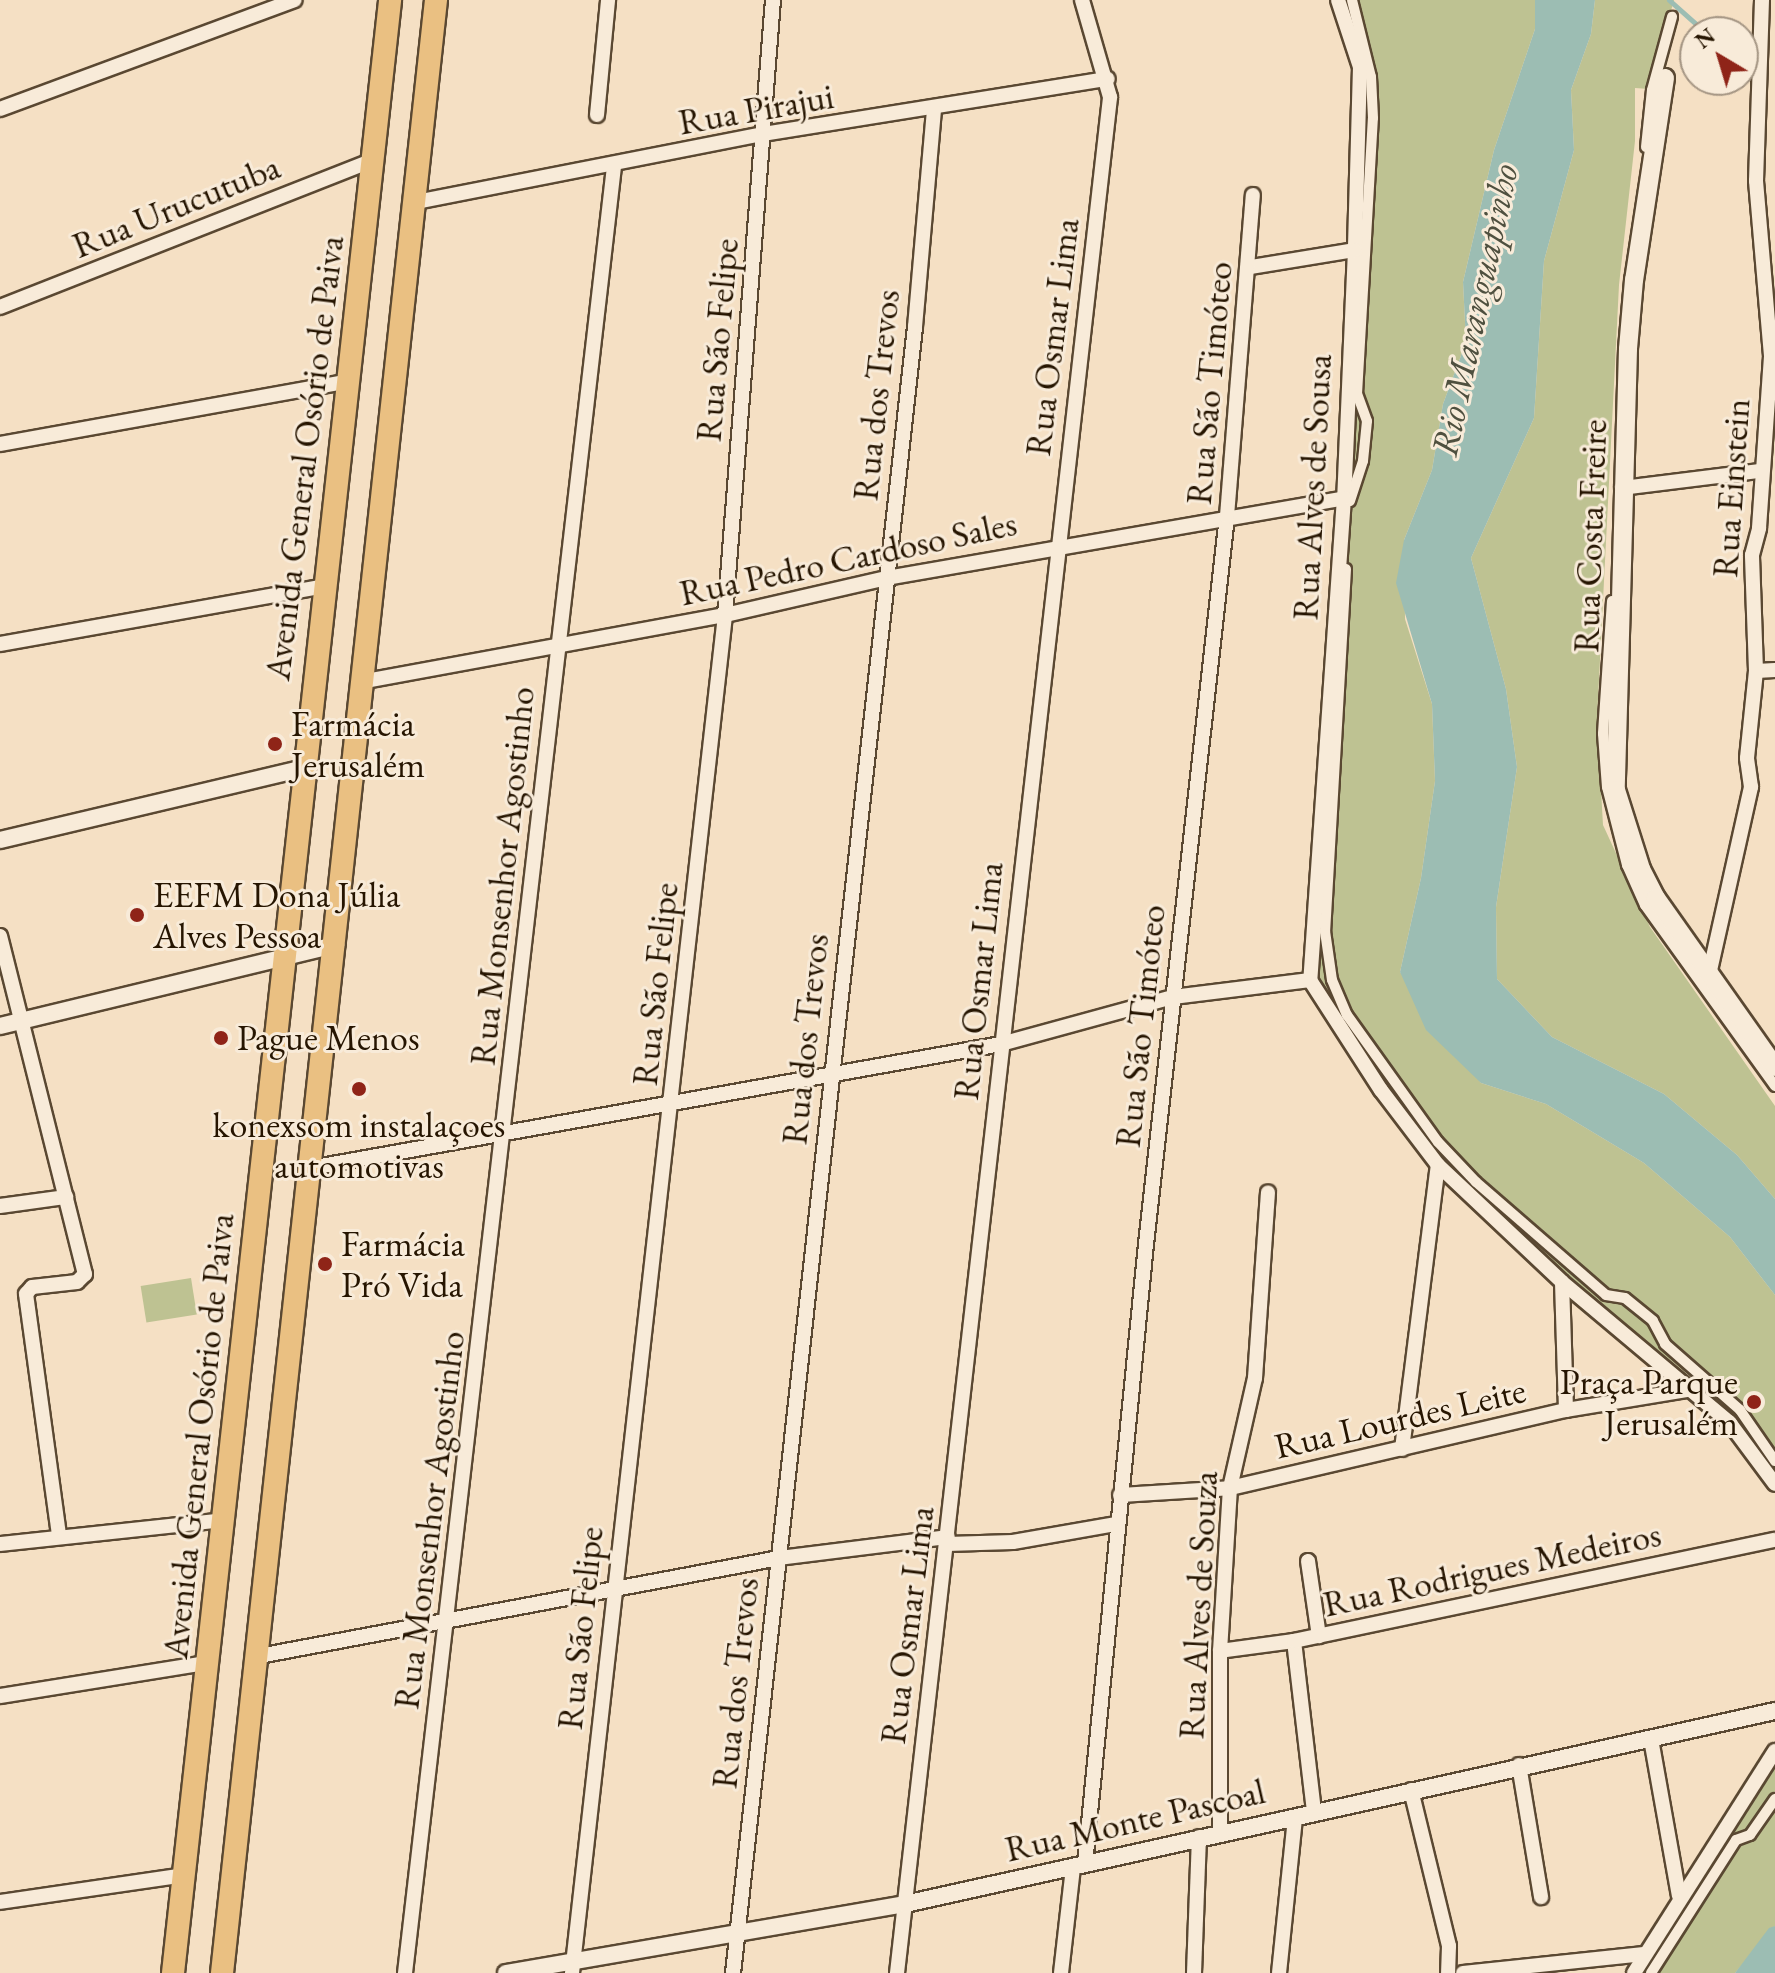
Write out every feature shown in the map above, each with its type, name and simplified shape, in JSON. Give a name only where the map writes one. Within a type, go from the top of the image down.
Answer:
[{"type":"main road","name":"Avenida General Osório de Paiva","points":[[173,1973],[226,1520],[301,769],[349,381],[390,0]]},
{"type":"main road","points":[[222,1973],[365,681],[436,0]]},
{"type":"main road","name":"Rua Costa Freire","points":[[1665,78],[1634,280],[1622,488],[1616,790],[1641,869],[1709,975],[1775,1067]]},
{"type":"street","points":[[0,109],[295,0]]},
{"type":"street","points":[[597,115],[608,0]]},
{"type":"street","name":"Rua São Felipe","points":[[572,1968],[725,615],[773,0]]},
{"type":"street","name":"Rua Osmar Lima","points":[[897,1973],[948,1540],[1108,79],[1082,0]]},
{"type":"street","name":"Rua Alves de Sousa","points":[[1310,980],[1344,498],[1355,250],[1360,67],[1338,0]]},
{"type":"street","points":[[1352,0],[1371,77],[1373,118],[1357,394],[1367,421],[1363,461],[1350,499],[1326,888],[1332,980],[1367,1047],[1459,1164],[1510,1215],[1606,1295],[1625,1298],[1653,1321],[1665,1344],[1740,1410],[1775,1461]]},
{"type":"street","name":"Rua Einstein","points":[[1709,975],[1751,787],[1747,758],[1756,671],[1752,555],[1759,528],[1759,471],[1771,356],[1756,181],[1762,0]]},
{"type":"street","points":[[1672,17],[1652,90],[1626,279],[1603,734],[1607,787],[1620,843],[1645,905],[1775,1086]]},
{"type":"street","name":"Rua Pirajui","points":[[416,202],[614,167],[763,134],[934,111],[1108,79]]},
{"type":"street","name":"Rua dos Trevos","points":[[733,1973],[887,578],[934,111]]},
{"type":"street","name":"Rua Urucutuba","points":[[0,307],[373,160]]},
{"type":"street","name":"Rua Monsenhor Agostinho","points":[[405,1973],[505,1137],[556,648],[614,167]]},
{"type":"street","name":"Rua São Timóteo","points":[[1061,1973],[1079,1866],[1227,516],[1251,267],[1253,195]]},
{"type":"street","points":[[1251,267],[1355,250]]},
{"type":"street","points":[[0,444],[349,381]]},
{"type":"street","points":[[1622,488],[1759,471]]},
{"type":"street","name":"Rua Pedro Cardoso Sales","points":[[365,681],[556,648],[725,615],[887,578],[1058,546],[1344,498]]},
{"type":"street","points":[[0,644],[325,586]]},
{"type":"street","points":[[1756,671],[1775,670]]},
{"type":"street","points":[[0,840],[301,769]]},
{"type":"street","points":[[0,936],[84,1276],[32,1287],[26,1294],[59,1535]]},
{"type":"street","points":[[0,1026],[336,945]]},
{"type":"street","points":[[310,1168],[505,1137],[831,1072],[1001,1044],[1173,997],[1310,980],[1381,1090],[1438,1165],[1562,1282],[1729,1422],[1775,1484]]},
{"type":"street","points":[[1402,1449],[1438,1165]]},
{"type":"street","name":"Rua Alves de Souza","points":[[1220,1832],[1220,1651],[1230,1488],[1255,1378],[1268,1192]]},
{"type":"street","points":[[0,1206],[66,1197]]},
{"type":"street","points":[[1562,1282],[1566,1410]]},
{"type":"street","name":"Rua Lourdes Leite","points":[[1120,1495],[1230,1488],[1566,1410],[1693,1389]]},
{"type":"street","points":[[0,1544],[59,1535],[226,1520]]},
{"type":"street","points":[[259,1656],[779,1558],[948,1540],[1013,1542],[1116,1524]]},
{"type":"street","name":"Rua Rodrigues Medeiros","points":[[1220,1651],[1294,1641],[1775,1540]]},
{"type":"street","points":[[1308,1561],[1319,1636]]},
{"type":"street","points":[[1294,1641],[1314,1812]]},
{"type":"street","points":[[0,1696],[207,1663]]},
{"type":"street","name":"Rua Monte Pascoal","points":[[506,1973],[572,1968],[737,1932],[905,1904],[1519,1765],[1775,1711]]},
{"type":"street","points":[[1651,1739],[1679,1896]]},
{"type":"street","points":[[1634,1973],[1679,1896],[1775,1751]]},
{"type":"street","points":[[1519,1765],[1541,1897]]},
{"type":"street","points":[[1411,1790],[1449,1946],[1448,1973]]},
{"type":"street","points":[[1651,1973],[1736,1840],[1750,1835],[1775,1799]]},
{"type":"street","points":[[1279,1973],[1295,1817]]},
{"type":"street","points":[[1194,1973],[1199,1837]]},
{"type":"street","points":[[0,1902],[185,1875]]},
{"type":"street","points":[[1463,1973],[1644,1954]]},
{"type":"green space","points":[[1344,0],[1535,0],[1535,29],[1494,150],[1463,282],[1466,342],[1443,404],[1432,470],[1404,540],[1405,619],[1432,704],[1435,781],[1421,878],[1400,972],[1481,1083],[1546,1104],[1644,1163],[1730,1237],[1775,1295],[1775,1475],[1735,1413],[1562,1272],[1445,1161],[1351,1035],[1318,980],[1352,477],[1360,236],[1363,70]]},
{"type":"green space","points":[[1595,0],[1674,0],[1649,89],[1635,88],[1635,141],[1619,285],[1597,719],[1603,825],[1650,927],[1775,1106],[1775,1199],[1737,1155],[1664,1094],[1552,1037],[1497,979],[1496,907],[1517,767],[1506,689],[1471,558],[1534,418],[1544,261],[1574,150],[1571,90],[1591,34]]},
{"type":"green space","points":[[191,1278],[197,1315],[146,1323],[141,1286]]},
{"type":"green space","points":[[1775,1764],[1775,1926],[1735,1973],[1640,1973]]},
{"type":"water","name":"Rio Maranguapinho","points":[[1535,0],[1595,0],[1591,34],[1571,90],[1574,150],[1544,261],[1534,418],[1471,558],[1506,689],[1517,767],[1496,907],[1497,979],[1552,1037],[1664,1094],[1737,1155],[1775,1199],[1775,1295],[1730,1237],[1644,1163],[1546,1104],[1481,1083],[1426,1030],[1400,972],[1421,878],[1435,781],[1432,704],[1396,583],[1404,540],[1432,470],[1443,404],[1466,342],[1463,282],[1494,150],[1535,29]]},
{"type":"water","points":[[1775,1926],[1775,1973],[1735,1973],[1769,1928]]},
{"type":"waterway","points":[[1669,0],[1687,16]]},
{"type":"place","name":"Farmácia Jerusalém","points":[[275,744]]},
{"type":"place","name":"EEFM Dona Júlia Alves Pessoa","points":[[137,915]]},
{"type":"place","name":"Pague Menos","points":[[221,1038]]},
{"type":"place","name":"konexsom instalaçoes automotivas","points":[[359,1089]]},
{"type":"place","name":"Farmácia Pró Vida","points":[[325,1264]]},
{"type":"place","name":"Praça Parque Jerusalém","points":[[1754,1402]]}]
